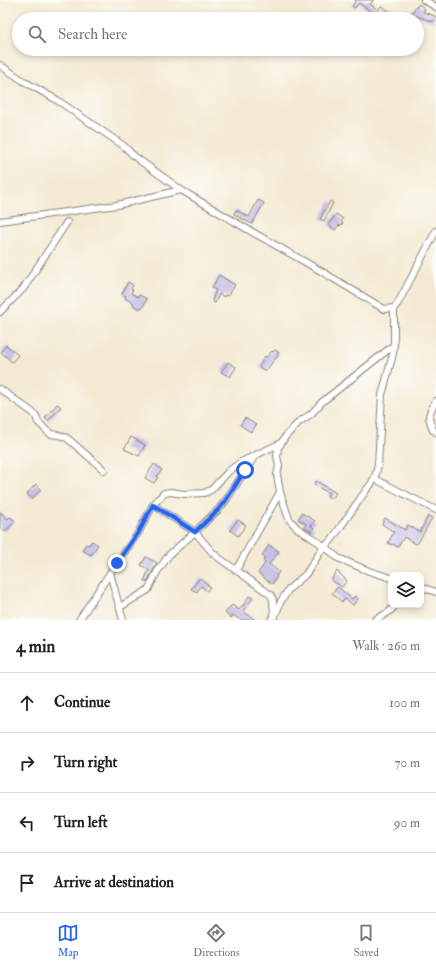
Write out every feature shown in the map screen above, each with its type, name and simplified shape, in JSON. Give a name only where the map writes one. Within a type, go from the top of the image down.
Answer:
[{"type":"street","points":[[424,0],[436,7]]},
{"type":"street","points":[[0,65],[25,82],[57,100],[124,146],[135,157],[181,190],[384,309],[394,308]]},
{"type":"street","points":[[0,220],[117,205],[181,190]]},
{"type":"street","points":[[0,312],[23,289],[66,222]]},
{"type":"street","points":[[273,618],[281,601],[289,589],[306,574],[324,546],[330,542],[377,475],[382,395],[394,346],[394,308],[402,297],[436,232]]},
{"type":"street","points":[[388,577],[369,572],[338,558],[324,546],[297,528],[288,518],[280,492],[277,475],[279,466],[277,456],[278,448],[281,443],[299,422],[311,414],[322,402],[394,346]]},
{"type":"street","points":[[0,389],[32,412],[46,431],[51,434],[67,438],[104,470]]},
{"type":"street","points":[[436,401],[428,415],[433,430],[436,432]]},
{"type":"street","points":[[79,620],[138,533],[153,505],[164,492],[184,494],[204,493],[211,490],[229,471],[241,462],[281,443]]},
{"type":"street","points":[[120,607],[148,590],[157,572],[169,555],[219,509],[255,455]]},
{"type":"street","points":[[375,479],[436,510]]},
{"type":"street","points":[[236,570],[280,492]]},
{"type":"street","points":[[153,505],[195,532],[212,552],[271,595],[273,600],[273,618]]},
{"type":"street","points":[[110,573],[124,620]]},
{"type":"street","points":[[424,588],[436,592]]},
{"type":"street","points":[[375,620],[393,608]]},
{"type":"building","points":[[355,0],[374,0],[370,4],[378,10],[381,6],[391,12],[372,12],[359,3],[355,8],[352,6],[356,1]]},
{"type":"building","points":[[419,4],[425,9],[423,12],[412,12]]},
{"type":"building","points":[[424,12],[435,16],[433,22],[424,19]]},
{"type":"building","points":[[258,200],[264,203],[252,224],[234,214],[236,210],[249,217]]},
{"type":"building","points":[[330,201],[333,203],[324,221],[320,219]]},
{"type":"building","points":[[336,214],[343,219],[341,221],[343,223],[335,230],[328,225]]},
{"type":"building","points":[[219,275],[235,285],[228,296],[225,295],[224,297],[219,294],[215,303],[212,301],[216,290],[212,288]]},
{"type":"building","points":[[128,282],[133,285],[131,289],[133,290],[131,293],[138,297],[139,295],[147,299],[142,308],[140,307],[139,309],[133,305],[134,303],[125,298],[126,296],[122,294]]},
{"type":"building","points":[[6,345],[18,355],[12,362],[1,352]]},
{"type":"building","points":[[275,350],[279,353],[277,355],[278,356],[266,371],[259,367],[265,356],[267,357],[272,351],[273,352]]},
{"type":"building","points":[[228,362],[236,367],[230,377],[221,372]]},
{"type":"building","points":[[57,404],[61,407],[48,421],[45,418]]},
{"type":"building","points":[[245,418],[256,425],[251,432],[240,425]]},
{"type":"building","points":[[131,437],[145,445],[139,456],[124,449]]},
{"type":"building","points":[[154,464],[162,470],[154,483],[145,478]]},
{"type":"building","points":[[316,481],[336,493],[332,499],[327,496],[329,493],[314,485]]},
{"type":"building","points":[[36,484],[41,489],[32,499],[27,494]]},
{"type":"building","points":[[0,512],[8,519],[10,517],[15,521],[5,532],[0,527]]},
{"type":"building","points":[[302,513],[315,521],[311,526],[314,528],[312,532],[304,527],[306,524],[298,519]]},
{"type":"building","points":[[428,516],[432,518],[418,543],[416,544],[404,537],[398,547],[388,543],[394,532],[382,524],[385,518],[405,530],[408,525],[420,532]]},
{"type":"building","points":[[238,520],[246,525],[238,536],[230,530]]},
{"type":"building","points":[[92,541],[98,545],[91,555],[82,550],[86,544],[89,545]]},
{"type":"building","points":[[269,545],[279,552],[269,564],[279,572],[272,584],[258,573],[265,563],[263,561],[265,558],[262,556]]},
{"type":"building","points":[[146,557],[157,563],[147,582],[144,581],[149,570],[141,565]]},
{"type":"building","points":[[337,571],[347,581],[342,587],[331,580]]},
{"type":"building","points":[[200,578],[210,587],[207,591],[201,586],[197,592],[191,589]]},
{"type":"building","points":[[338,587],[352,599],[355,596],[358,599],[353,605],[345,599],[342,602],[332,593]]},
{"type":"building","points":[[249,596],[253,598],[243,611],[255,620],[241,620],[233,615],[231,618],[225,613],[232,605],[239,610]]},
{"type":"route","points":[[117,563],[138,533],[153,505],[195,532],[219,509],[245,470]]}]
